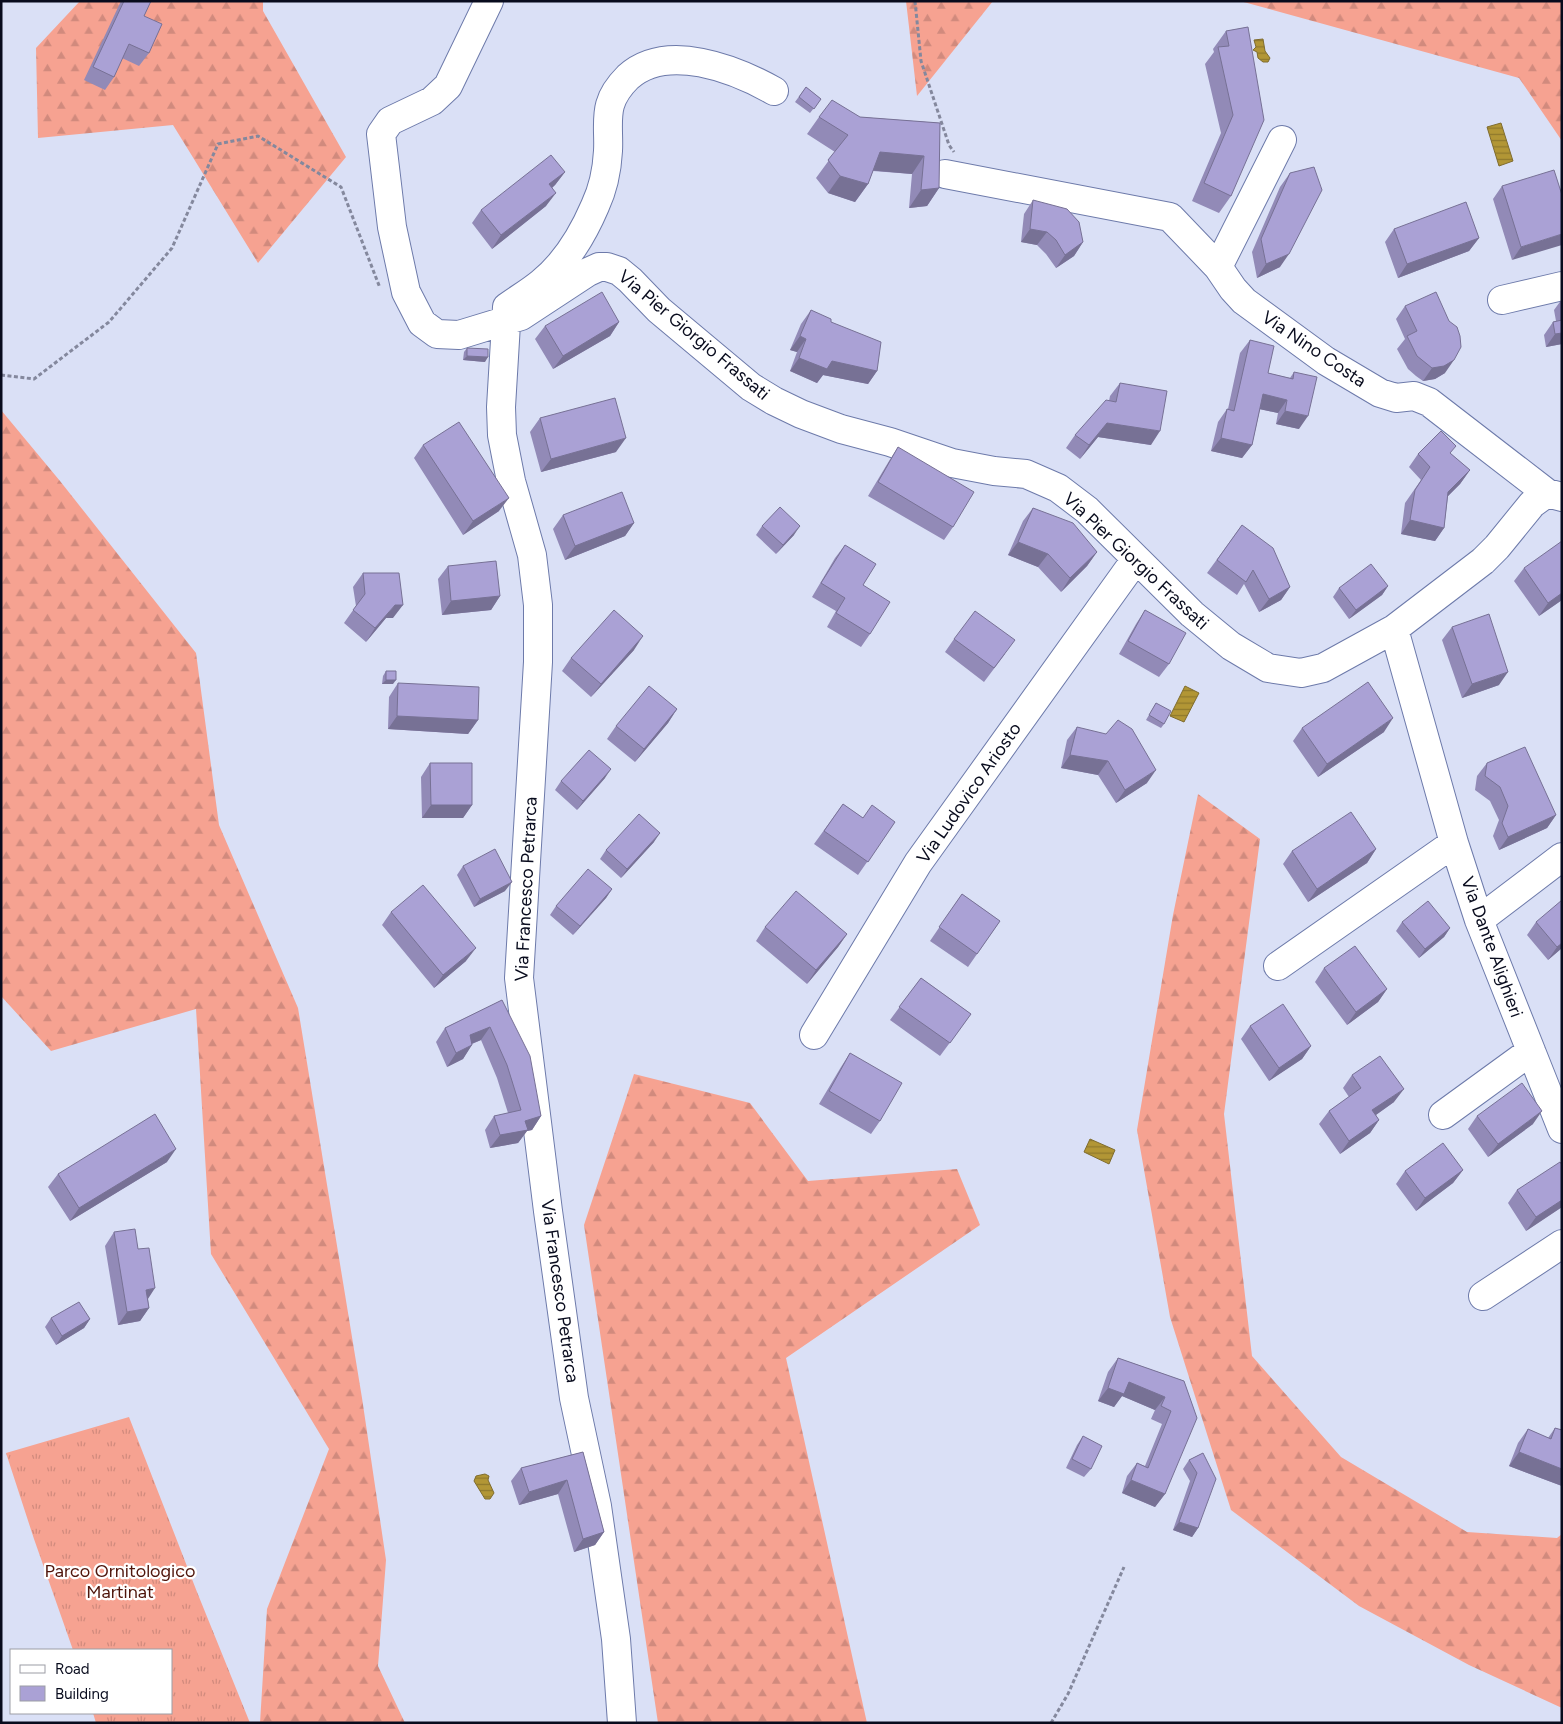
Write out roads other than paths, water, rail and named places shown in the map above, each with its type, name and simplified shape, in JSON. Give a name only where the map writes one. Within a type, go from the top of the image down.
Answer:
[{"type":"street","name":"Via Pier Giorgio Frassati","points":[[489,1],[448,86],[432,101],[390,121],[380,134],[392,228],[406,292],[422,323],[437,334],[459,335],[521,316],[588,272],[607,266],[619,271],[659,310],[751,387],[774,402],[841,430],[890,442],[952,463],[994,471],[1026,474],[1058,488],[1087,510],[1192,614],[1231,646],[1268,668],[1301,673],[1324,668],[1394,629],[1483,561],[1532,504],[1554,495]]},
{"type":"street","points":[[505,322],[507,307],[557,269],[588,222],[604,183],[608,152],[610,105],[624,81],[636,70],[652,63],[671,59],[689,61],[725,69],[751,78],[774,91]]},
{"type":"street","points":[[1218,267],[1282,140]]},
{"type":"street","name":"Via Nino Costa","points":[[945,174],[1170,217],[1218,267],[1244,301],[1326,361],[1380,393],[1396,398],[1414,396],[1429,402],[1554,495]]},
{"type":"street","points":[[1502,300],[1562,286]]},
{"type":"street","name":"Via Francesco Petrarca","points":[[505,322],[501,407],[502,435],[511,481],[532,555],[538,605],[538,662],[519,978],[574,1398],[597,1506],[616,1639],[622,1723]]},
{"type":"street","name":"Via Ludovico Ariosto","points":[[814,1036],[918,863],[1136,558]]},
{"type":"street","name":"Via Dante Alighieri","points":[[1394,629],[1454,842],[1479,920],[1562,1129]]},
{"type":"street","points":[[1278,966],[1454,842]]},
{"type":"street","points":[[1479,920],[1562,857]]},
{"type":"street","points":[[1443,1115],[1531,1051]]},
{"type":"street","points":[[1483,1296],[1562,1244]]},
{"type":"park label","name":"Parco Ornitologico Martinat","points":[[120,1581]]}]
